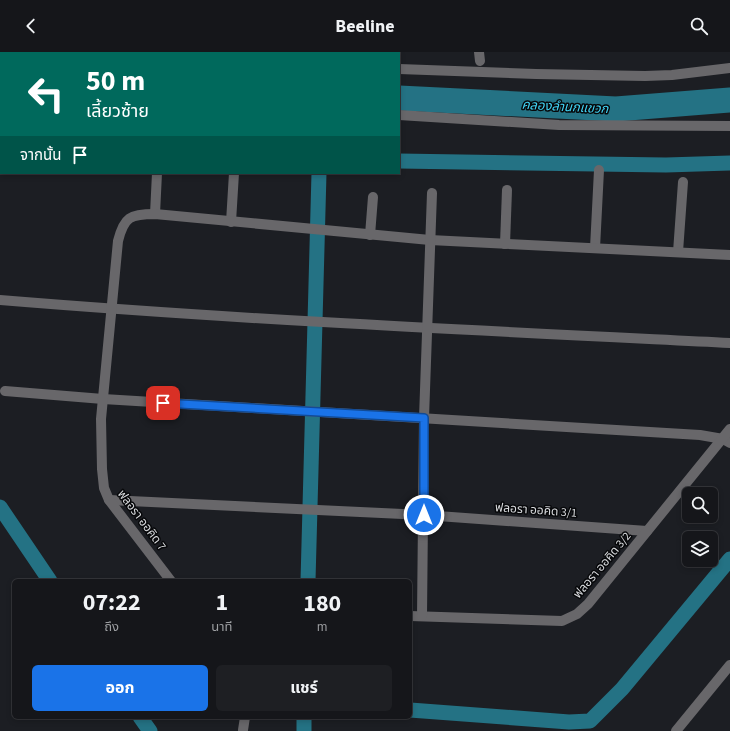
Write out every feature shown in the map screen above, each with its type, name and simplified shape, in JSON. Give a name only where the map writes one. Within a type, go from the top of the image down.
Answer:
[{"type":"street","points":[[400,69],[645,76],[672,75],[730,68]]},
{"type":"street","points":[[400,115],[560,125],[730,126]]},
{"type":"street","points":[[595,248],[599,170]]},
{"type":"street","points":[[155,214],[157,174]]},
{"type":"street","points":[[231,222],[234,174]]},
{"type":"street","points":[[678,252],[683,182]]},
{"type":"street","points":[[505,244],[507,190]]},
{"type":"street","points":[[422,616],[424,418],[432,193]]},
{"type":"street","points":[[370,235],[372,198]]},
{"type":"street","name":"ฟลอรา ออคิด 7","points":[[169,579],[109,500],[104,488],[101,419],[111,309],[118,242],[121,227],[129,218],[143,214],[155,214],[430,240],[730,255]]},
{"type":"street","points":[[0,300],[327,323],[730,343]]},
{"type":"street","points":[[5,391],[322,413],[700,435],[727,441]]},
{"type":"street","name":"ฟลอรา ออคิด 3/2","points":[[412,616],[562,621],[577,614],[588,604],[647,531],[727,441],[730,429]]},
{"type":"street","name":"ฟลอรา ออคิด 3/1","points":[[109,500],[424,515],[647,531]]},
{"type":"street","points":[[676,731],[730,665]]},
{"type":"street","points":[[243,730],[244,719]]},
{"type":"waterway","name":"คลองลำนกแขวก","points":[[400,98],[616,109],[730,100]]},
{"type":"waterway","points":[[400,161],[666,165],[730,163]]},
{"type":"waterway","points":[[308,579],[319,174]]},
{"type":"waterway","points":[[0,507],[49,579]]},
{"type":"waterway","points":[[412,710],[569,722],[590,721],[622,689],[730,559]]},
{"type":"waterway","points":[[141,719],[150,731]]},
{"type":"waterway","points":[[304,719],[304,731]]},
{"type":"route","points":[[163,403],[424,418],[424,515]]}]
